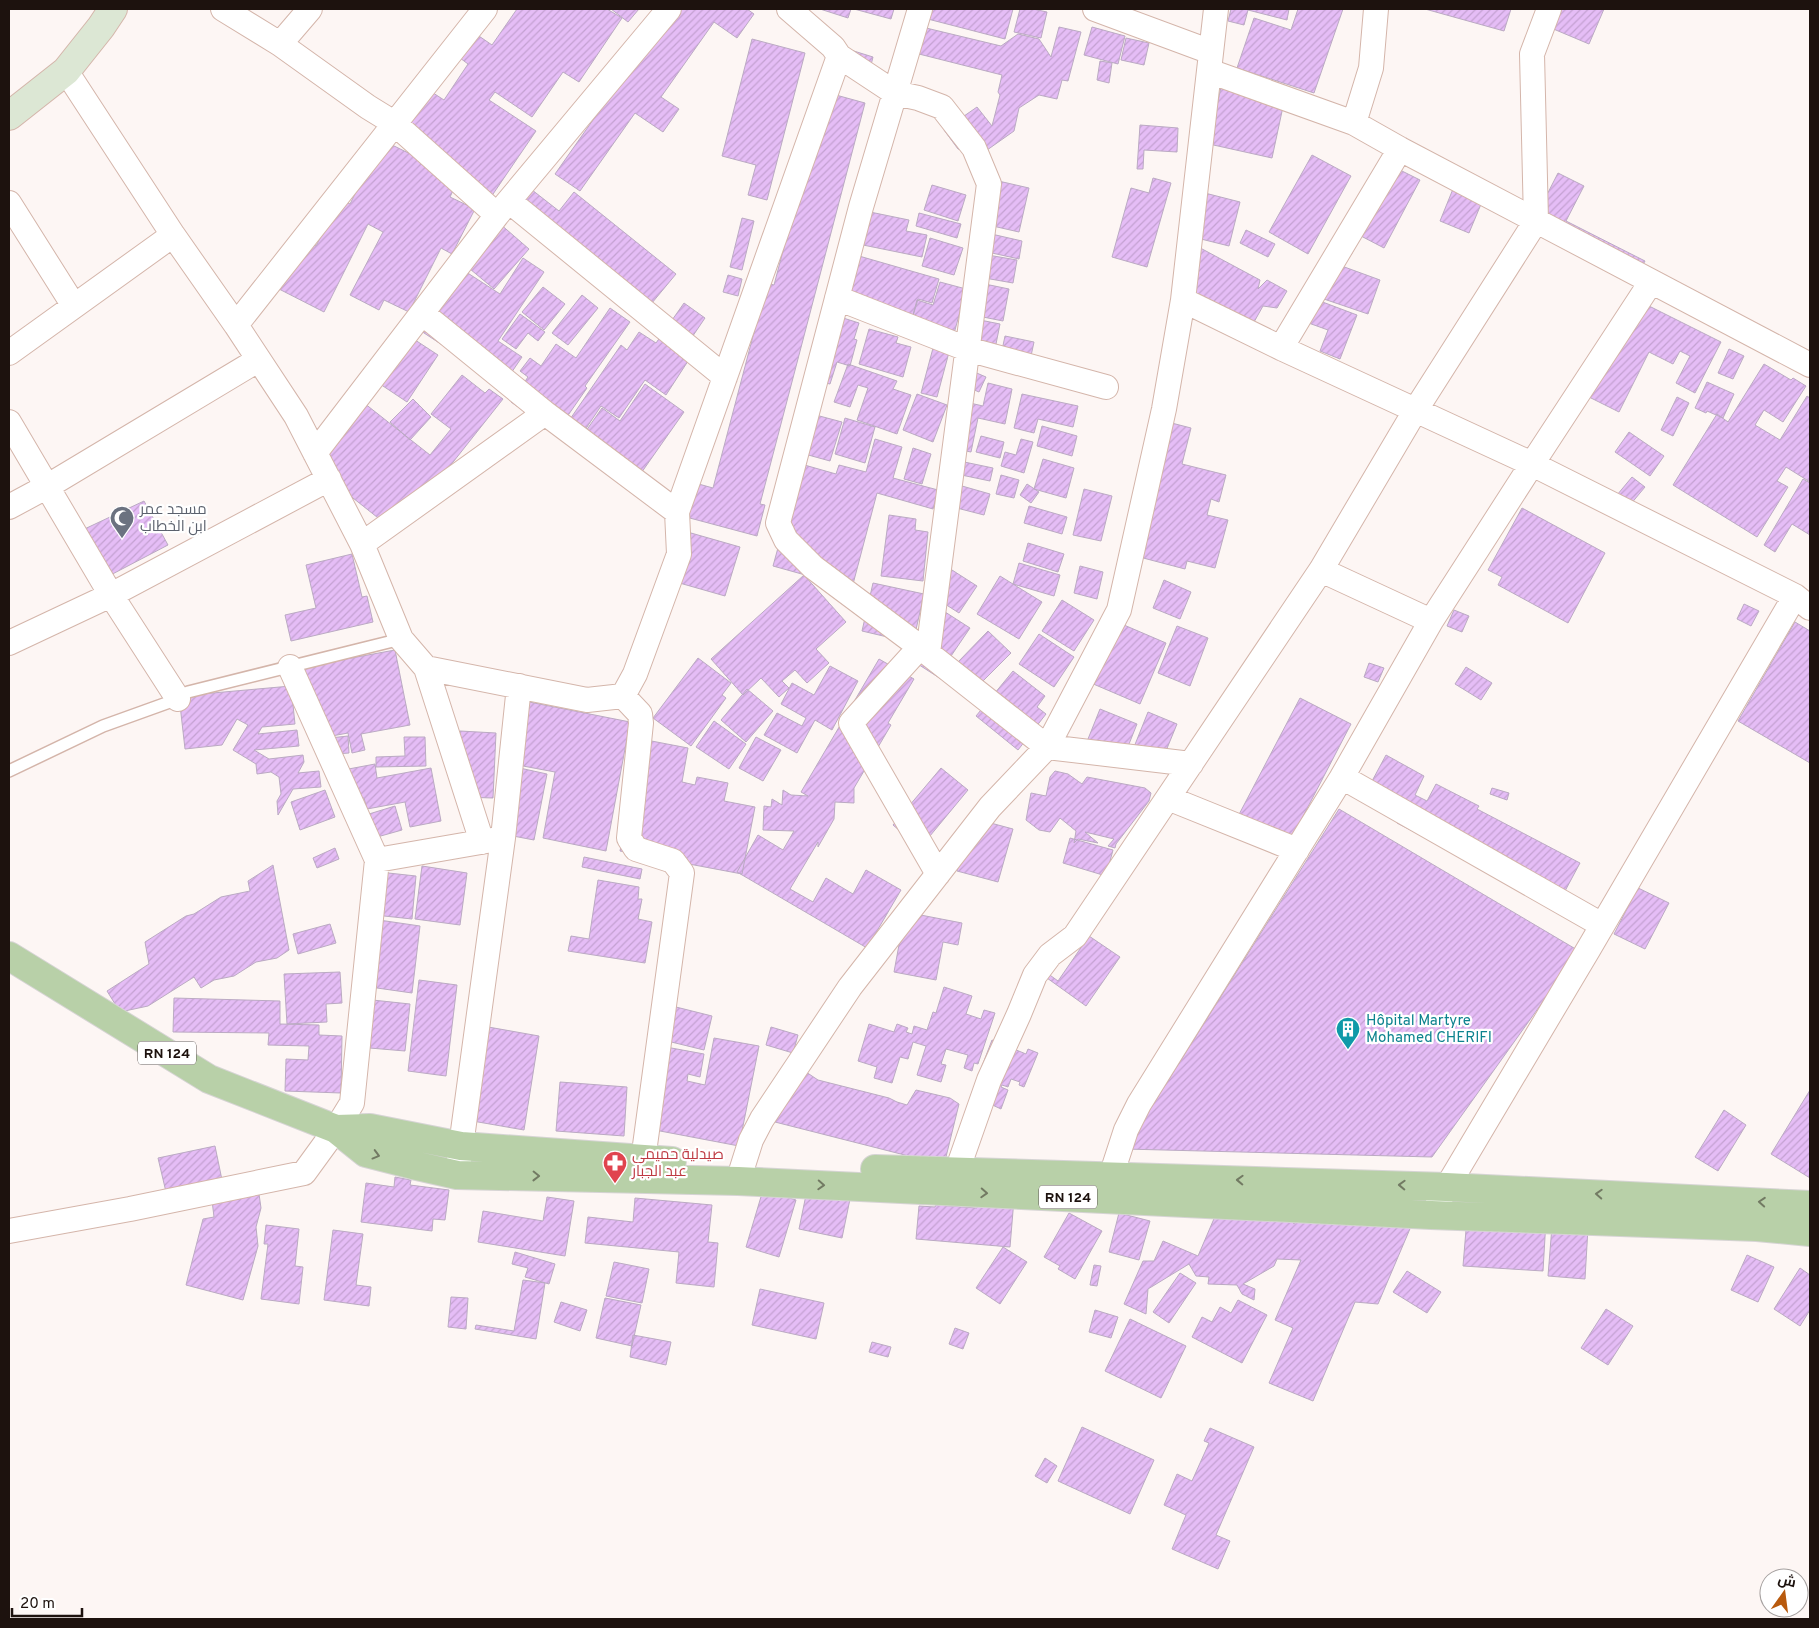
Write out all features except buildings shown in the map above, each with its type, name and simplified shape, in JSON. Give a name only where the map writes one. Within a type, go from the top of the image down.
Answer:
[{"type":"main road","points":[[9,116],[66,71],[114,9]]},
{"type":"main road","name":"RN 124","points":[[9,956],[210,1079],[336,1129],[366,1152],[413,1166],[457,1175],[957,1172],[1446,1187],[1810,1205]]},
{"type":"main road","name":"RN 124","points":[[336,1129],[370,1128],[460,1146],[643,1160],[740,1173],[1431,1215],[1757,1227],[1810,1232]]},
{"type":"street","points":[[223,9],[280,44],[368,107],[394,123],[725,377]]},
{"type":"street","points":[[280,44],[310,9]]},
{"type":"street","points":[[236,325],[485,9]]},
{"type":"street","points":[[315,453],[503,208],[668,9]]},
{"type":"street","points":[[789,9],[833,47],[838,56],[895,93],[918,98],[942,107],[974,148],[989,184],[924,650],[851,723],[938,874]]},
{"type":"street","points":[[920,9],[861,207],[778,523],[786,540],[813,567],[924,650],[1047,747],[1190,764]]},
{"type":"street","points":[[1095,9],[1354,123],[1810,365]]},
{"type":"street","points":[[740,1173],[751,1140],[762,1119],[850,987],[990,807],[1047,747],[1119,610],[1164,409],[1183,300],[1216,9]]},
{"type":"street","points":[[1354,123],[1372,68],[1376,9]]},
{"type":"street","points":[[957,1172],[990,1080],[1020,1014],[1035,975],[1050,954],[1075,936],[1321,570],[1415,411],[1536,221],[1532,54],[1548,9]]},
{"type":"street","points":[[622,696],[635,674],[679,554],[677,512],[838,56]]},
{"type":"street","points":[[66,71],[296,416],[362,544],[400,639],[426,668],[492,840]]},
{"type":"street","points":[[1281,348],[1400,149]]},
{"type":"street","points":[[9,202],[74,306]]},
{"type":"street","points":[[9,353],[174,235]]},
{"type":"street","points":[[1111,1176],[1126,1130],[1139,1104],[1342,777],[1431,621],[1652,282]]},
{"type":"street","points":[[837,298],[967,349],[1106,388]]},
{"type":"street","points":[[1183,300],[1415,411],[1532,464],[1802,602],[1602,925],[1431,1215]]},
{"type":"street","points":[[422,314],[545,413],[677,512]]},
{"type":"street","points":[[9,507],[48,486],[258,360]]},
{"type":"street","points":[[362,544],[545,413]]},
{"type":"street","points":[[9,422],[112,595],[178,699]]},
{"type":"street","points":[[9,643],[112,595],[329,480]]},
{"type":"street","points":[[1321,570],[1431,621]]},
{"type":"street","points":[[9,1231],[130,1209],[304,1173],[336,1129],[352,1103],[377,860],[290,666]]},
{"type":"street","points":[[426,668],[587,700],[622,696]]},
{"type":"street","points":[[457,1175],[492,840],[519,686]]},
{"type":"street","points":[[622,696],[640,714],[641,723],[629,838],[636,849],[673,861],[682,873],[643,1160]]},
{"type":"street","points":[[1342,777],[1602,925]]},
{"type":"street","points":[[1168,798],[1297,850]]},
{"type":"street","points":[[377,860],[492,840]]},
{"type":"lane","points":[[9,771],[103,726],[178,699],[188,692],[400,639]]},
{"type":"place","name":"مسجد عمر ابن الخطاب","points":[[122,539]]},
{"type":"place","name":"Hôpital Martyre Mohamed CHERIFI","points":[[1348,1050]]},
{"type":"place","name":"صيدلية حميمي عبد الجبار","points":[[615,1184]]}]
